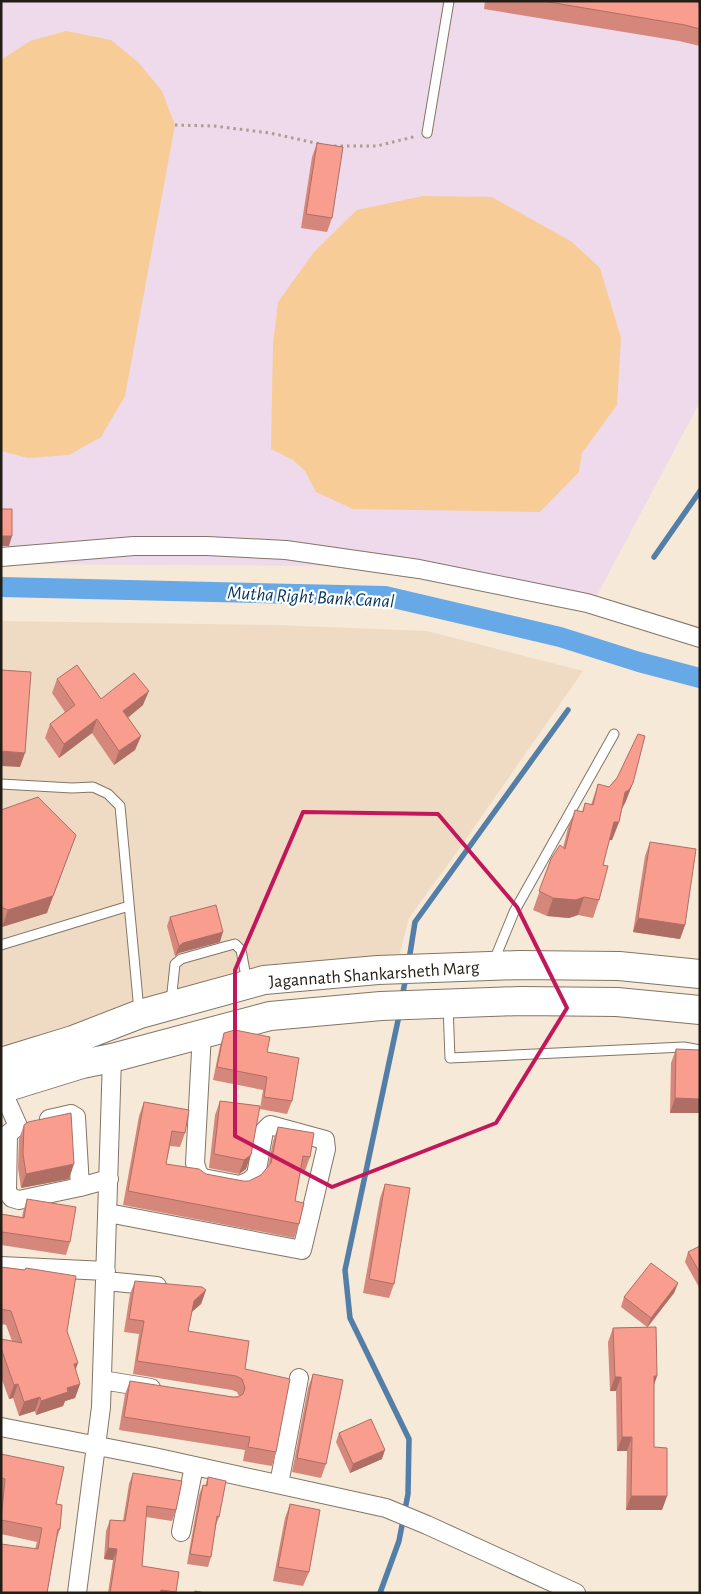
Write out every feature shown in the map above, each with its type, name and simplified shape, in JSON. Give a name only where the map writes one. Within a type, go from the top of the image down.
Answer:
[{"type":"highway","name":"Jagannath Shankarsheth Marg","points":[[1,1062],[73,1040],[171,1004],[264,980],[350,973],[492,966],[619,966],[700,974]]},
{"type":"highway","name":"Jagannath Shankarsheth Marg","points":[[3,1093],[82,1064],[112,1058],[270,1016],[354,1008],[520,1001],[617,1002],[700,1010]]},
{"type":"street","points":[[1,557],[134,546],[208,546],[286,550],[419,569],[587,604],[700,638]]},
{"type":"street","points":[[108,1213],[302,1250],[326,1149],[325,1140],[270,1125],[264,1131],[256,1175],[249,1181],[240,1185],[203,1178],[198,1173],[195,1163],[202,1033]]},
{"type":"street","points":[[77,1593],[97,1445],[102,1380],[112,1058]]},
{"type":"street","points":[[3,1093],[18,1126]]},
{"type":"street","points":[[80,1187],[76,1116],[71,1114],[18,1126],[8,1134],[8,1192],[12,1198],[19,1200],[80,1187],[109,1179]]},
{"type":"street","points":[[1,1266],[106,1276],[171,1287]]},
{"type":"street","points":[[279,1484],[299,1378]]},
{"type":"street","points":[[102,1380],[171,1391]]},
{"type":"street","points":[[1,1427],[97,1445],[386,1508],[428,1525],[576,1593]]},
{"type":"street","points":[[181,1532],[194,1466]]},
{"type":"lane","points":[[427,133],[449,1]]},
{"type":"lane","points":[[492,966],[514,912],[614,734]]},
{"type":"lane","points":[[1,784],[72,788],[93,787],[108,794],[120,806],[140,1014]]},
{"type":"lane","points":[[1,945],[129,906]]},
{"type":"lane","points":[[171,1004],[175,964],[181,959],[227,946],[235,944],[241,950],[248,984]]},
{"type":"lane","points":[[442,1004],[450,1058],[684,1047],[700,1050]]},
{"type":"path","points":[[175,125],[214,126],[270,133],[329,146],[377,146],[427,133]]},
{"type":"highlighted area","points":[[303,812],[438,814],[517,907],[567,1008],[496,1123],[332,1187],[235,1136],[235,970]]},
{"type":"shaded area","points":[[1,1],[700,1],[700,402],[594,601],[327,566],[1,564]]},
{"type":"shaded area","points":[[66,31],[111,40],[139,63],[162,91],[175,125],[125,396],[101,437],[69,455],[28,458],[1,451],[1,60],[30,41]]},
{"type":"shaded area","points":[[423,196],[492,197],[572,242],[600,268],[621,338],[617,405],[582,453],[579,472],[540,512],[353,509],[316,492],[305,471],[293,460],[271,449],[273,344],[278,302],[314,252],[357,210]]},
{"type":"shaded area","points":[[1,621],[277,625],[427,631],[583,671],[409,918],[399,957],[73,1026],[1,1045]]},
{"type":"building","points":[[543,1],[699,1],[700,29],[685,25]]},
{"type":"building","points":[[317,143],[343,147],[332,218],[306,214]]},
{"type":"building","points":[[1,509],[12,509],[12,536],[1,536]]},
{"type":"building","points":[[77,665],[101,699],[134,673],[149,691],[123,711],[141,736],[119,751],[97,719],[64,744],[50,724],[75,705],[57,679]]},
{"type":"building","points":[[1,670],[31,672],[25,753],[1,751]]},
{"type":"building","points":[[638,734],[645,736],[633,783],[629,790],[625,792],[619,822],[614,822],[603,865],[608,866],[599,900],[584,897],[576,900],[553,898],[539,891],[551,859],[560,845],[565,849],[575,810],[583,812],[585,803],[593,805],[598,784],[609,787],[617,778]]},
{"type":"building","points":[[38,797],[76,835],[53,896],[8,910],[1,907],[1,810]]},
{"type":"building","points":[[650,842],[696,849],[685,925],[638,918]]},
{"type":"building","points":[[216,905],[223,932],[183,943],[179,946],[170,917]]},
{"type":"building","points":[[235,1030],[270,1037],[267,1052],[299,1058],[292,1101],[264,1097],[267,1077],[217,1067],[224,1033]]},
{"type":"building","points":[[676,1049],[700,1050],[700,1099],[675,1098]]},
{"type":"building","points":[[220,1101],[260,1106],[251,1155],[244,1160],[214,1154]]},
{"type":"building","points":[[144,1102],[189,1110],[185,1133],[172,1131],[166,1164],[199,1169],[206,1174],[243,1181],[249,1181],[261,1175],[271,1163],[278,1127],[314,1133],[310,1157],[303,1156],[295,1201],[304,1203],[299,1224],[128,1191]]},
{"type":"building","points":[[71,1113],[74,1164],[26,1174],[23,1154],[24,1125],[28,1122]]},
{"type":"building","points":[[385,1184],[410,1188],[394,1284],[369,1279]]},
{"type":"building","points":[[27,1199],[76,1207],[70,1242],[2,1232],[1,1236],[1,1214],[24,1218]]},
{"type":"building","points":[[700,1246],[700,1273],[688,1252]]},
{"type":"building","points":[[651,1263],[678,1283],[651,1318],[624,1297]]},
{"type":"building","points":[[1,1267],[25,1270],[26,1268],[76,1276],[67,1331],[78,1363],[74,1364],[80,1384],[67,1388],[68,1392],[41,1401],[40,1397],[24,1402],[18,1384],[14,1385],[1,1348],[1,1339],[22,1343],[11,1311],[1,1309]]},
{"type":"building","points":[[135,1281],[202,1287],[206,1290],[194,1301],[188,1331],[249,1341],[245,1369],[290,1379],[276,1452],[248,1447],[250,1437],[124,1417],[130,1381],[233,1397],[243,1394],[245,1388],[242,1379],[236,1376],[137,1361],[144,1321],[129,1319]]},
{"type":"building","points":[[656,1327],[657,1376],[654,1376],[654,1447],[667,1448],[667,1496],[631,1496],[632,1437],[622,1437],[621,1377],[615,1377],[613,1328]]},
{"type":"building","points":[[313,1374],[343,1380],[326,1464],[297,1458]]},
{"type":"building","points":[[371,1419],[385,1450],[353,1464],[339,1433]]},
{"type":"building","points":[[1,1454],[64,1467],[56,1504],[62,1505],[60,1529],[58,1529],[47,1593],[1,1593],[1,1544],[38,1549],[42,1528],[1,1520],[5,1479],[1,1478]]},
{"type":"building","points":[[133,1473],[182,1481],[176,1510],[147,1506],[142,1566],[179,1572],[176,1592],[161,1590],[160,1593],[110,1593],[117,1549],[108,1548],[110,1520],[125,1521]]},
{"type":"building","points":[[208,1477],[226,1481],[219,1517],[217,1516],[211,1557],[190,1554],[203,1485],[207,1486]]},
{"type":"building","points":[[290,1504],[320,1510],[309,1572],[278,1567]]},
{"type":"waterway","points":[[654,557],[700,491]]},
{"type":"waterway","name":"Mutha Right Bank Canal","points":[[1,587],[385,596],[560,637],[639,662],[700,678]]},
{"type":"waterway","points":[[409,960],[415,922],[568,710]]},
{"type":"waterway","points":[[402,997],[406,977]]},
{"type":"waterway","points":[[380,1593],[399,1541],[408,1494],[409,1439],[350,1318],[345,1270],[400,1011]]}]
